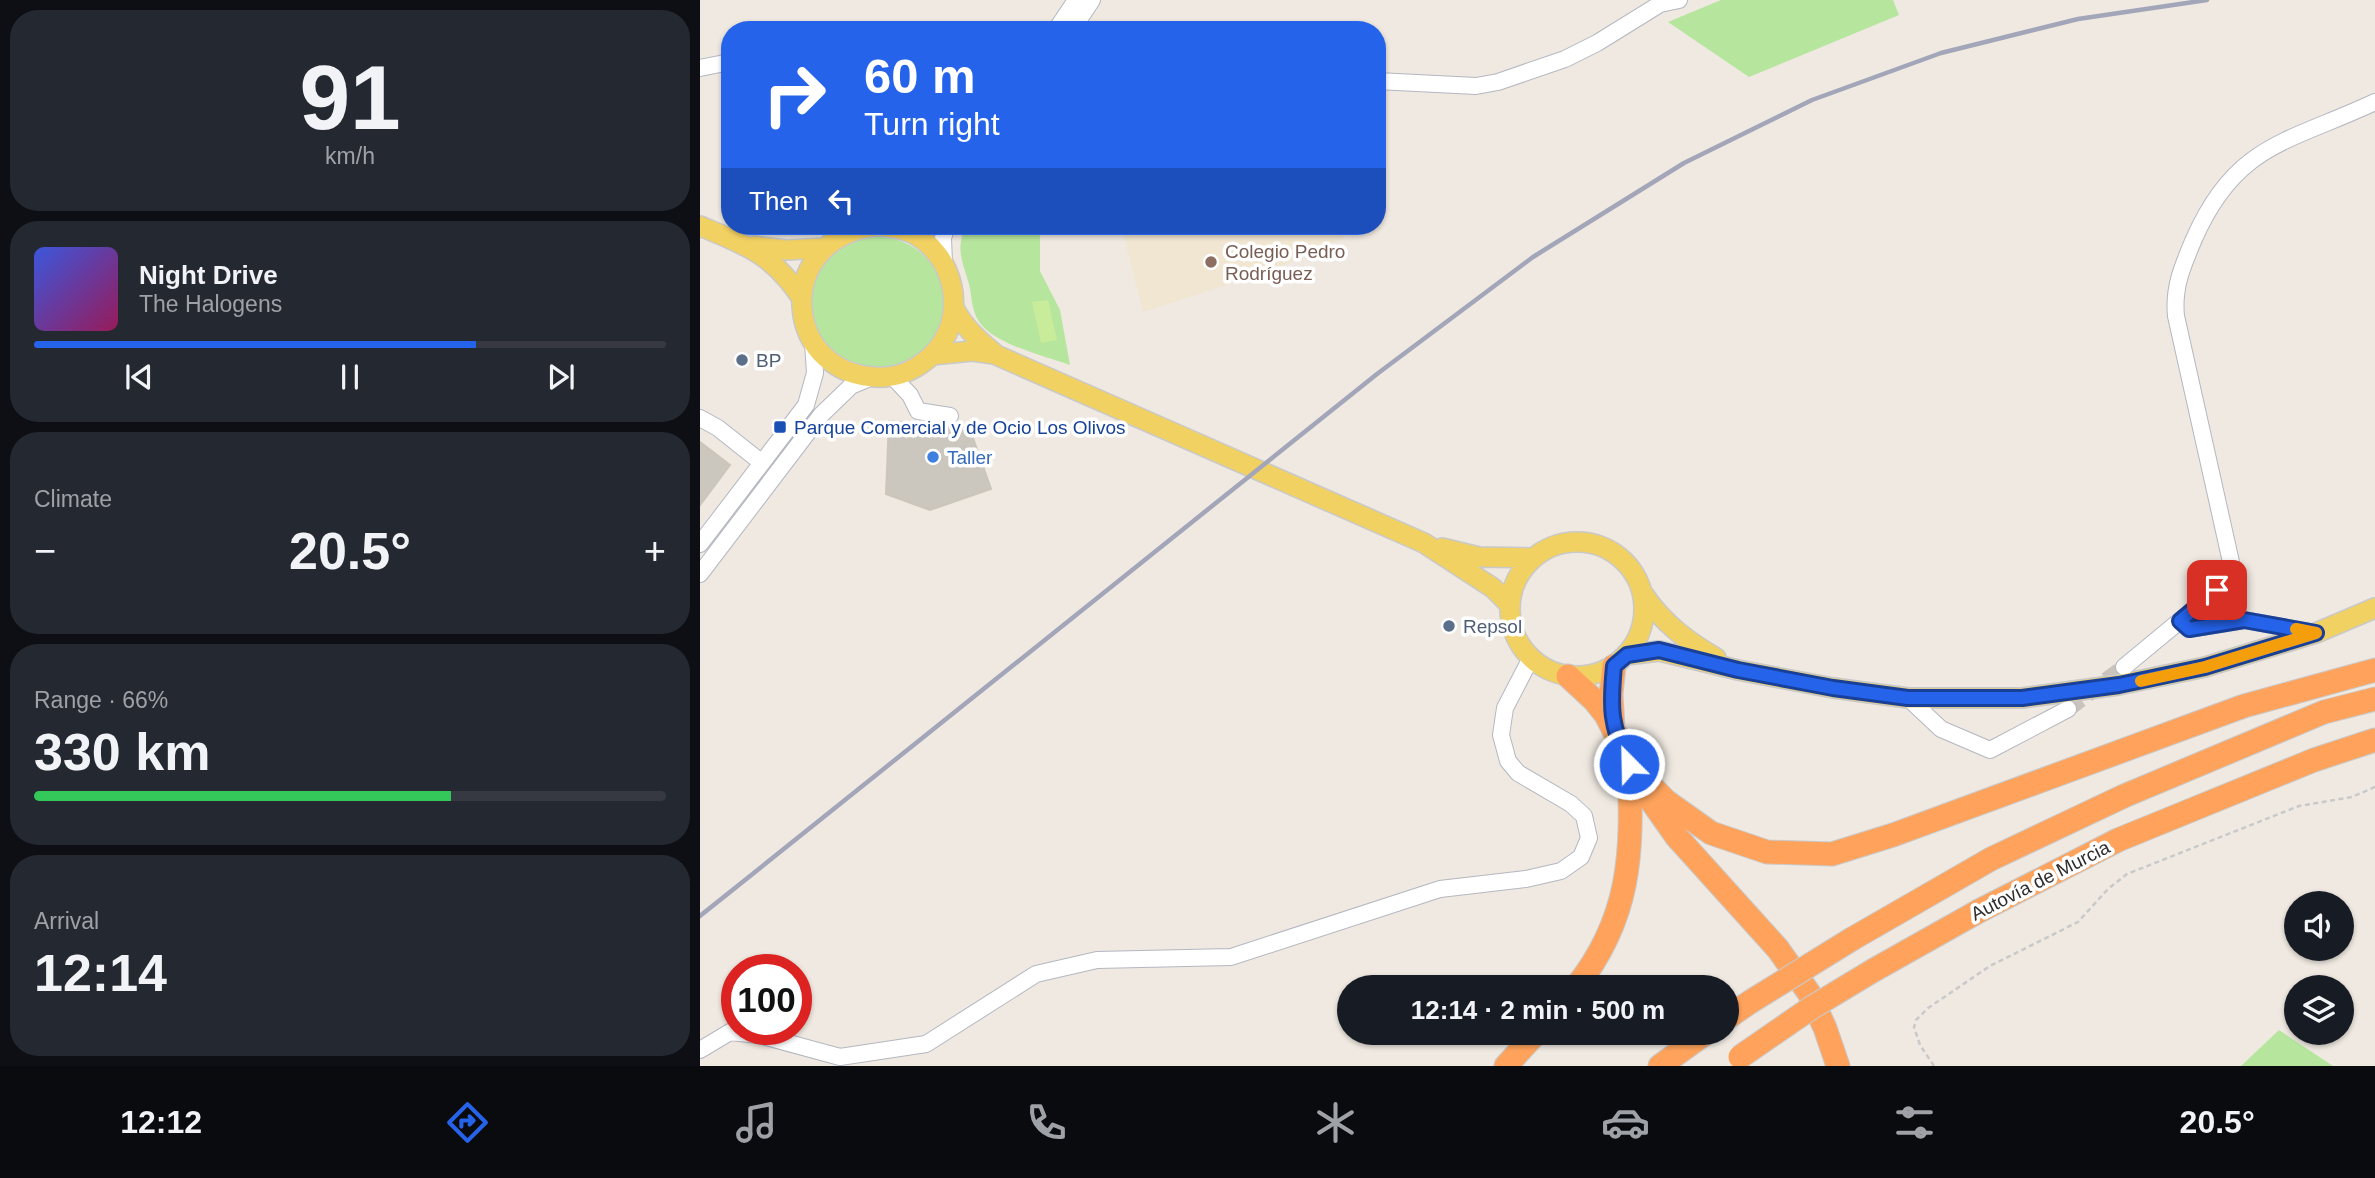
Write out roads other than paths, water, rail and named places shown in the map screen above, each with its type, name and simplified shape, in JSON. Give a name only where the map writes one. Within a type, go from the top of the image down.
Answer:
[{"type":"highway","points":[[1613,727],[1611,694],[1620,660]]},
{"type":"highway","points":[[1629,764],[1666,801],[1711,833],[1767,852],[1832,854],[1894,835],[2244,706],[2375,670]]},
{"type":"highway","points":[[1568,676],[1594,700],[1613,727],[1645,792],[1676,836],[1778,948],[1809,993],[1838,1066]]},
{"type":"highway","name":"Autovía de Murcia","points":[[1739,1010],[1852,939],[1991,859],[2124,796],[2324,712],[2375,699]]},
{"type":"highway","name":"Autovía de Murcia","points":[[1732,1063],[1811,1008],[1874,970],[1979,911],[2118,840],[2314,760],[2375,740]]},
{"type":"highway","points":[[1585,975],[1613,926],[1625,883],[1631,814],[1629,764]]},
{"type":"highway","points":[[1506,1066],[1525,1045]]},
{"type":"highway","points":[[1660,1066],[1688,1045]]},
{"type":"main road","points":[[700,226],[721,235]]},
{"type":"main road","points":[[722,235],[749,246],[786,250],[823,248]]},
{"type":"main road","points":[[842,235],[823,248],[808,271],[801,296],[804,322],[813,343],[828,360],[848,372],[870,378],[893,377],[914,369],[932,355],[948,333],[954,307],[953,285],[944,263],[925,242],[910,235]]},
{"type":"main road","points":[[749,246],[787,276],[801,296]]},
{"type":"main road","points":[[954,307],[960,320],[994,354]]},
{"type":"main road","points":[[932,355],[972,351],[994,354],[1424,543],[1493,588],[1510,605]]},
{"type":"main road","points":[[1738,670],[1695,646],[1671,628],[1655,612],[1637,577],[1625,561],[1608,549],[1590,543],[1570,542],[1550,548],[1534,558],[1521,572],[1514,588],[1510,605],[1512,625],[1519,643],[1531,658],[1548,670],[1568,676],[1599,673],[1620,660],[1659,650],[1738,670],[1833,688],[1908,698],[2022,698],[2119,685],[2205,667],[2316,633],[2375,608]]},
{"type":"main road","points":[[1424,543],[1479,557],[1534,558]]},
{"type":"main road","points":[[1620,660],[1639,637],[1644,617],[1644,595]]},
{"type":"street","points":[[1062,21],[1076,0]]},
{"type":"street","points":[[1078,21],[1092,0]]},
{"type":"street","points":[[1386,81],[1476,86],[1498,82],[1565,59],[1597,43],[1657,2],[1679,0]]},
{"type":"street","points":[[700,68],[721,64]]},
{"type":"street","points":[[2124,667],[2217,590],[2231,562],[2176,316],[2175,301],[2180,270],[2203,218],[2238,169],[2268,148],[2375,102]]},
{"type":"street","points":[[944,235],[944,263]]},
{"type":"street","points":[[701,541],[806,405],[815,373],[813,343]]},
{"type":"street","points":[[910,396],[908,384],[914,369]]},
{"type":"street","points":[[893,377],[910,396],[918,411],[950,416]]},
{"type":"street","points":[[700,574],[821,415],[851,386],[870,378]]},
{"type":"street","points":[[700,418],[718,428],[762,463]]},
{"type":"street","points":[[2180,621],[2189,629],[2244,620],[2316,633]]},
{"type":"street","points":[[700,1050],[730,1032],[759,1035],[840,1058],[926,1044],[1036,974],[1097,960],[1231,957],[1440,889],[1526,879],[1561,871],[1581,857],[1589,838],[1584,816],[1571,804],[1518,773],[1508,761],[1501,735],[1505,708],[1531,658]]},
{"type":"street","points":[[1908,698],[1941,729],[1990,750],[2067,709]]},
{"type":"tunnel","points":[[2068,709],[2124,667]]},
{"type":"railway","points":[[700,916],[1377,374],[1533,257],[1684,163],[1812,100],[1941,53],[2078,19],[2207,0]]},
{"type":"place","name":"Colegio Pedro Rodríguez","points":[[1211,262]]},
{"type":"place","name":"BP","points":[[742,360]]},
{"type":"place","name":"Parque Comercial y de Ocio Los Olivos","points":[[780,427]]},
{"type":"place","name":"Taller","points":[[933,457]]},
{"type":"place","name":"Repsol","points":[[1449,626]]}]
